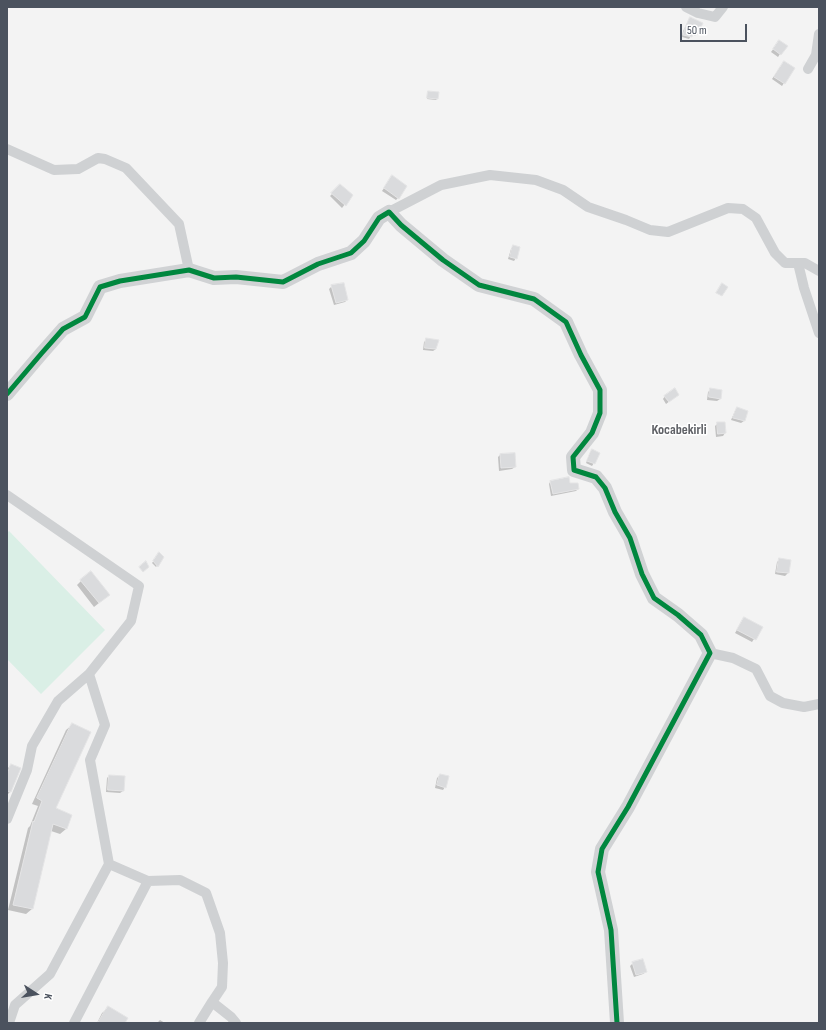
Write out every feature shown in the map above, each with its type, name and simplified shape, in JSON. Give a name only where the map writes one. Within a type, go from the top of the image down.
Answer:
[{"type":"street","points":[[686,7],[698,13],[715,17],[723,7]]},
{"type":"street","points":[[808,69],[816,55],[819,34]]},
{"type":"street","points":[[7,149],[54,170],[78,169],[98,158],[105,159],[126,168],[179,224],[188,270]]},
{"type":"street","points":[[7,394],[31,364],[63,329],[86,318],[100,288],[120,282],[188,270],[214,278],[236,277],[283,282],[318,264],[351,253],[364,241],[378,218],[441,185],[490,175],[536,180],[563,190],[588,206],[650,230],[668,232],[728,208],[744,209],[756,218],[775,253],[785,263],[805,263],[819,270]]},
{"type":"street","points":[[389,212],[401,225],[443,260],[479,285],[534,299],[566,322],[581,355],[600,390],[600,413],[592,433],[573,457],[574,470],[596,477],[605,488],[615,512],[630,538],[642,574],[654,598],[678,615],[701,635],[710,653]]},
{"type":"street","points":[[798,263],[804,288],[819,333]]},
{"type":"street","points":[[7,495],[139,586],[131,621],[89,674],[58,700],[43,726],[32,746],[27,770],[7,819]]},
{"type":"street","points":[[710,653],[734,658],[756,668],[770,696],[783,702],[804,707],[819,704]]},
{"type":"street","points":[[617,1023],[611,930],[598,872],[602,848],[628,807],[710,653]]},
{"type":"street","points":[[9,1023],[15,1005],[50,974],[109,864],[90,760],[105,725],[89,674]]},
{"type":"street","points":[[109,864],[148,881],[180,880],[206,893],[220,933],[223,963],[222,987],[199,1023]]},
{"type":"street","points":[[74,1023],[148,881]]},
{"type":"street","points":[[212,1002],[231,1017],[236,1023]]},
{"type":"green space","points":[[9,531],[105,630],[41,694],[7,659],[7,533]]},
{"type":"building","points":[[690,17],[703,23],[698,34],[693,32],[692,37],[683,35]]},
{"type":"building","points":[[779,40],[788,46],[781,55],[773,49]]},
{"type":"building","points":[[784,61],[795,68],[785,84],[774,77]]},
{"type":"building","points":[[428,91],[439,92],[438,99],[427,98]]},
{"type":"building","points":[[392,175],[407,186],[399,199],[384,188]]},
{"type":"building","points":[[340,184],[353,195],[346,206],[331,193]]},
{"type":"building","points":[[513,245],[520,247],[517,259],[510,257]]},
{"type":"building","points":[[344,283],[348,300],[336,303],[331,285]]},
{"type":"building","points":[[722,283],[728,287],[722,296],[716,293]]},
{"type":"building","points":[[426,338],[439,340],[436,349],[425,348]]},
{"type":"building","points":[[675,388],[679,395],[669,402],[664,396]]},
{"type":"building","points":[[710,388],[722,390],[721,399],[709,397]]},
{"type":"building","points":[[737,407],[748,411],[745,421],[733,418]]},
{"type":"building","points":[[717,422],[725,422],[726,433],[718,434]]},
{"type":"building","points":[[592,449],[600,453],[595,464],[587,461]]},
{"type":"building","points":[[515,453],[516,467],[501,468],[500,454]]},
{"type":"building","points":[[569,477],[570,483],[578,483],[579,489],[553,494],[550,481]]},
{"type":"building","points":[[159,552],[164,557],[158,567],[153,561]]},
{"type":"building","points":[[779,558],[791,560],[789,573],[777,572]]},
{"type":"building","points":[[146,561],[149,567],[143,572],[139,567]]},
{"type":"building","points":[[91,571],[110,595],[99,603],[80,580]]},
{"type":"building","points":[[744,617],[763,627],[756,640],[737,630]]},
{"type":"building","points":[[72,723],[91,732],[56,808],[72,815],[67,829],[53,824],[33,909],[13,905],[33,821],[34,822],[42,801],[37,798]]},
{"type":"building","points":[[11,764],[21,768],[11,792],[7,791],[7,775]]},
{"type":"building","points":[[440,774],[449,776],[446,788],[437,785]]},
{"type":"building","points":[[109,775],[125,776],[124,791],[108,790]]},
{"type":"building","points":[[643,959],[647,972],[636,975],[632,962]]},
{"type":"building","points":[[108,1006],[128,1018],[125,1023],[98,1023]]},
{"type":"cycle path","points":[[7,394],[63,329],[85,317],[100,287],[120,281],[189,270],[214,278],[236,277],[283,282],[318,264],[351,253],[364,241],[379,218],[389,212],[401,225],[443,260],[479,285],[534,299],[566,322],[581,355],[600,390],[600,413],[592,433],[573,457],[574,470],[596,477],[605,488],[615,512],[630,538],[642,574],[654,598],[678,615],[701,635],[710,653],[628,807],[602,849],[598,872],[611,930],[617,1023]]},
{"type":"district","name":"Kocabekirli","points":[[679,430]]}]
